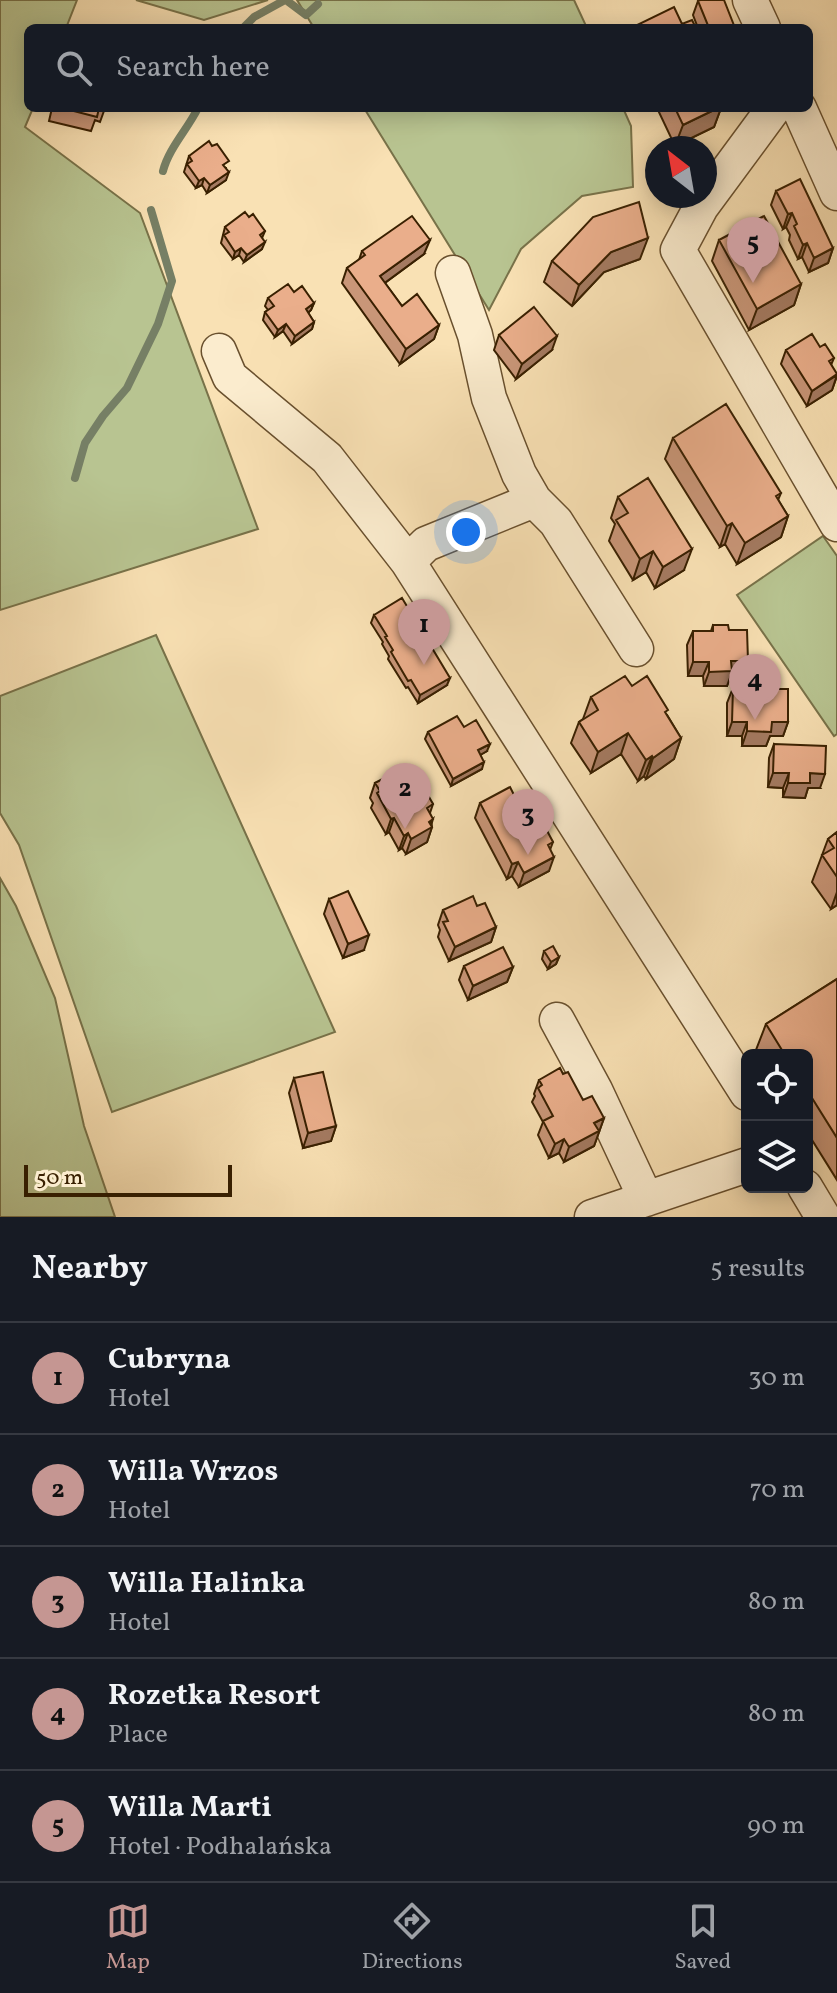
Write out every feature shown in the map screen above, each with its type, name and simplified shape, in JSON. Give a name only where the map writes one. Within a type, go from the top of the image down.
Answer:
[{"type":"street","points":[[750,0],[761,24]]},
{"type":"street","points":[[771,112],[701,207],[678,250],[837,524]]},
{"type":"street","points":[[801,112],[837,193]]},
{"type":"street","points":[[453,273],[475,335],[489,398],[519,474],[534,500],[556,522],[636,649]]},
{"type":"street","points":[[219,351],[230,377],[327,458],[408,562],[741,1084]]},
{"type":"street","points":[[408,562],[426,544],[534,500]]},
{"type":"street","points":[[557,1020],[595,1090],[646,1199]]},
{"type":"street","points":[[592,1217],[741,1167]]},
{"type":"street","points":[[809,1193],[823,1217]]},
{"type":"green space","points":[[0,0],[77,0],[68,24],[24,24],[24,112],[31,112],[25,127],[140,213],[258,529],[0,610]]},
{"type":"green space","points":[[136,0],[268,0],[204,20]]},
{"type":"green space","points":[[297,0],[574,0],[585,24],[312,24]]},
{"type":"green space","points":[[366,112],[625,112],[631,126],[633,187],[582,196],[521,249],[489,310]]},
{"type":"green space","points":[[823,536],[837,556],[837,734],[834,736],[737,595]]},
{"type":"green space","points":[[156,635],[335,1032],[112,1112],[19,845],[0,813],[0,696]]},
{"type":"green space","points":[[0,878],[16,906],[55,998],[84,1126],[115,1217],[0,1217]]},
{"type":"building","points":[[724,0],[733,24],[707,24],[698,1]]},
{"type":"building","points":[[674,7],[682,24],[639,24]]},
{"type":"building","points":[[78,112],[98,112],[97,117]]},
{"type":"building","points":[[677,112],[710,112],[683,125]]},
{"type":"building","points":[[209,141],[212,146],[217,144],[229,161],[223,165],[229,172],[210,185],[204,178],[199,181],[187,164],[192,161],[189,156]]},
{"type":"building","points":[[800,179],[833,248],[814,258],[807,243],[803,245],[792,213],[788,214],[776,191]]},
{"type":"building","points":[[639,202],[648,238],[611,252],[579,285],[552,261],[593,217]]},
{"type":"building","points":[[245,212],[249,217],[253,214],[265,231],[260,235],[265,242],[247,255],[241,248],[235,252],[224,235],[229,232],[225,227]]},
{"type":"building","points":[[412,216],[430,240],[380,276],[402,306],[417,294],[439,325],[406,349],[347,268],[365,255],[362,251]]},
{"type":"building","points":[[764,216],[801,284],[757,309],[719,240]]},
{"type":"building","points":[[288,284],[294,292],[302,286],[314,303],[306,309],[314,322],[295,336],[286,324],[278,330],[265,312],[274,306],[268,298]]},
{"type":"building","points":[[534,307],[557,336],[522,364],[499,335]]},
{"type":"building","points":[[812,334],[820,347],[825,344],[834,358],[829,361],[837,374],[812,391],[786,350]]},
{"type":"building","points":[[726,404],[781,493],[776,496],[788,516],[745,543],[732,523],[727,526],[673,438]]},
{"type":"building","points":[[648,478],[692,549],[663,567],[653,551],[640,559],[616,520],[628,513],[618,497]]},
{"type":"building","points":[[402,598],[450,678],[420,695],[391,652],[393,650],[387,636],[374,615]]},
{"type":"building","points":[[713,625],[728,625],[729,630],[747,630],[748,661],[731,661],[732,671],[709,672],[709,662],[693,662],[693,631],[713,631]]},
{"type":"building","points":[[625,676],[632,686],[647,676],[681,738],[653,758],[646,760],[628,733],[598,752],[579,722],[598,710],[591,697]]},
{"type":"building","points":[[770,684],[769,689],[788,689],[788,722],[772,722],[771,732],[747,731],[747,722],[732,722],[733,688]]},
{"type":"building","points":[[457,716],[464,727],[476,720],[490,744],[478,750],[484,762],[453,779],[428,732]]},
{"type":"building","points":[[774,744],[826,746],[825,774],[810,773],[810,783],[788,783],[789,773],[773,773]]},
{"type":"building","points":[[405,767],[411,778],[417,776],[433,804],[427,808],[433,819],[429,822],[432,827],[411,839],[408,833],[404,836],[394,818],[391,819],[375,783]]},
{"type":"building","points":[[510,787],[516,799],[527,793],[553,842],[548,845],[554,857],[524,873],[518,862],[512,864],[480,803]]},
{"type":"building","points":[[837,832],[837,877],[822,855],[834,848],[828,839]]},
{"type":"building","points":[[348,891],[369,935],[348,944],[329,899]]},
{"type":"building","points":[[473,896],[477,906],[485,903],[496,927],[455,947],[443,922],[448,921],[443,910]]},
{"type":"building","points":[[553,946],[559,957],[551,962],[544,951]]},
{"type":"building","points":[[503,947],[513,967],[473,986],[464,966]]},
{"type":"building","points":[[837,979],[837,1138],[813,1100],[813,1049],[781,1049],[766,1024]]},
{"type":"building","points":[[560,1068],[563,1074],[568,1072],[583,1100],[592,1096],[604,1118],[594,1123],[599,1131],[569,1147],[564,1139],[555,1144],[543,1121],[553,1116],[538,1088],[542,1085],[539,1080]]},
{"type":"building","points":[[323,1072],[336,1126],[308,1133],[294,1078]]},
{"type":"waterway","points":[[247,24],[285,0]]},
{"type":"waterway","points":[[286,0],[306,15],[318,4]]},
{"type":"waterway","points":[[163,171],[169,155],[196,112]]},
{"type":"waterway","points":[[75,478],[85,443],[127,388],[158,324],[172,281],[151,210]]},
{"type":"place","name":"Willa Marti","points":[[753,283]]},
{"type":"place","name":"Cubryna","points":[[424,665]]},
{"type":"place","name":"Rozetka Resort","points":[[755,720]]},
{"type":"place","name":"Willa Wrzos","points":[[405,829]]},
{"type":"place","name":"Willa Halinka","points":[[528,855]]}]
